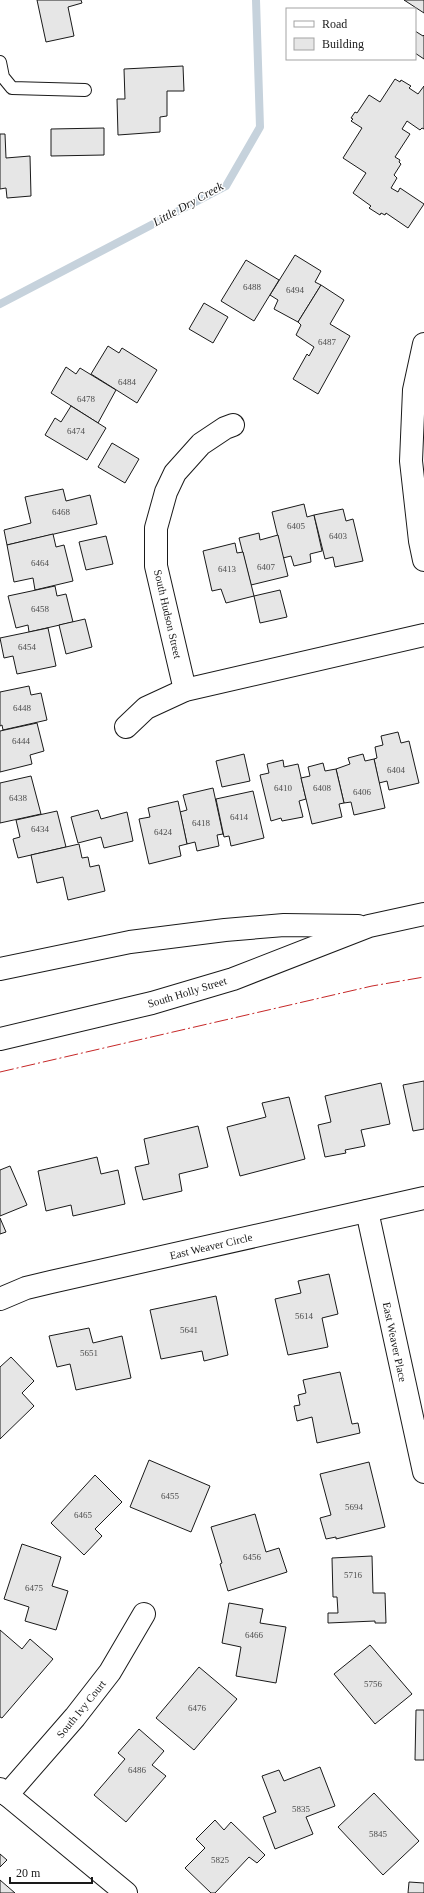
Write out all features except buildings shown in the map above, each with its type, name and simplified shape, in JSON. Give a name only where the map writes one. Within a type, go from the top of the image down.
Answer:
[{"type":"street","points":[[424,344],[414,390],[411,461],[420,541],[424,560]]},
{"type":"street","name":"South Hudson Street","points":[[185,690],[156,566],[156,528],[166,492],[176,473],[201,444],[225,428],[233,425]]},
{"type":"street","points":[[126,727],[146,708],[185,690],[424,635]]},
{"type":"street","name":"South Holly Street","points":[[0,1039],[152,1003],[233,979],[369,926],[424,914]]},
{"type":"street","name":"South Holly Street","points":[[0,969],[130,942],[225,930],[284,925],[369,926]]},
{"type":"street","name":"East Weaver Circle","points":[[0,1299],[26,1288],[424,1198]]},
{"type":"street","name":"East Weaver Place","points":[[367,1211],[424,1472]]},
{"type":"street","name":"South Ivy Court","points":[[3,1792],[75,1717],[106,1678],[144,1614]]},
{"type":"street","points":[[3,1792],[126,1893]]},
{"type":"lane","points":[[0,62],[3,77],[12,88],[85,90]]},
{"type":"waterway","name":"Little Dry Creek","points":[[0,304],[226,186],[260,127],[256,0]]},
{"type":"power","points":[[0,1072],[372,986],[424,977]]}]
